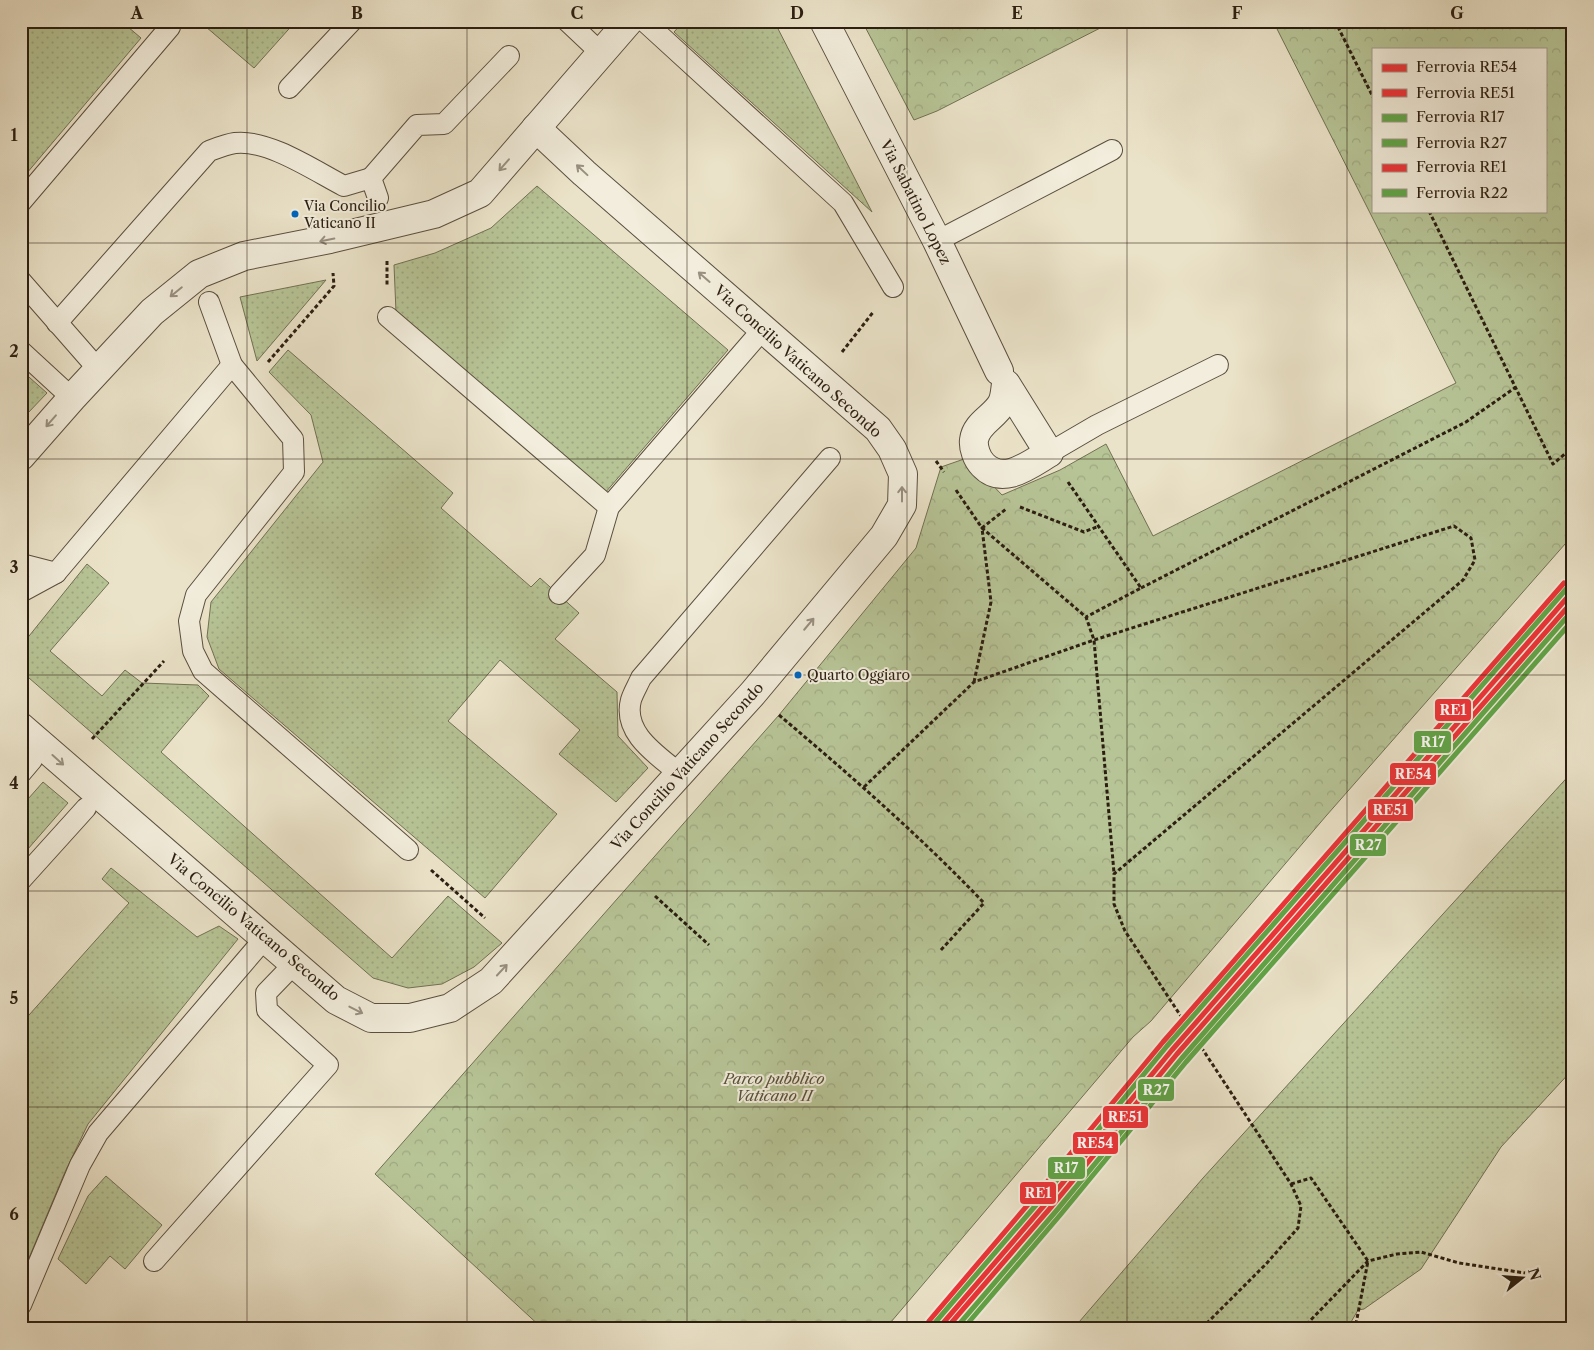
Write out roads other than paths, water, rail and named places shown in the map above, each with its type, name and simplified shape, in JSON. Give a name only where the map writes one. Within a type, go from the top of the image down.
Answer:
[{"type":"street","points":[[21,456],[98,369],[152,312],[199,274],[244,256],[330,239],[434,214],[480,193],[629,21]]},
{"type":"street","name":"Via Sabatino Lopez","points":[[824,21],[937,241],[1003,378],[1049,453]]},
{"type":"street","name":"Via Concilio Vaticano Secondo","points":[[21,727],[336,1000],[371,1018],[410,1018],[450,1008],[491,981],[753,693],[884,536],[902,505],[902,474],[892,449],[878,429],[584,173],[536,128]]},
{"type":"street","points":[[1003,378],[1002,402],[992,416],[978,428],[974,440],[979,461],[988,470],[998,474],[1012,474],[1049,453]]},
{"type":"lane","points":[[289,88],[352,21]]},
{"type":"lane","points":[[567,21],[602,54]]},
{"type":"lane","points":[[644,21],[843,203],[893,287]]},
{"type":"lane","points":[[21,202],[170,27]]},
{"type":"lane","points":[[57,323],[209,151],[234,143],[253,143],[272,149],[344,186],[371,178],[418,125],[444,124],[509,56]]},
{"type":"lane","points":[[937,241],[1112,150]]},
{"type":"lane","points":[[371,178],[378,198]]},
{"type":"lane","points":[[21,281],[98,369]]},
{"type":"lane","points":[[209,302],[232,365],[293,439],[294,472],[196,595],[190,621],[193,651],[203,671],[408,850]]},
{"type":"lane","points":[[388,317],[608,507]]},
{"type":"lane","points":[[559,594],[595,555],[608,507],[764,329]]},
{"type":"lane","points":[[21,351],[72,398]]},
{"type":"lane","points":[[21,592],[56,573],[232,365]]},
{"type":"lane","points":[[1049,453],[1097,425],[1218,365]]},
{"type":"lane","points":[[680,774],[642,741],[631,722],[631,701],[641,678],[830,458]]},
{"type":"lane","points":[[21,564],[56,573]]},
{"type":"lane","points":[[21,880],[86,808]]},
{"type":"lane","points":[[21,1305],[80,1165],[98,1133],[265,938]]},
{"type":"lane","points":[[154,1260],[328,1066],[267,1010],[266,993],[294,964]]},
{"type":"rail line","name":"RE1","points":[[929,1321],[1163,1042],[1564,583]]},
{"type":"rail line","name":"R17","points":[[933,1325],[1042,1198],[1167,1046],[1568,587]]},
{"type":"rail line","name":"RE54","points":[[938,1329],[1047,1202],[1172,1050],[1573,591]]},
{"type":"rail line","name":"RE51","points":[[946,1329],[1052,1206],[1177,1054],[1573,601]]},
{"type":"rail line","name":"R27","points":[[955,1329],[1057,1210],[1182,1058],[1573,610]]},
{"type":"rail line","name":"R22","points":[[963,1329],[1186,1062],[1573,620]]},
{"type":"place","name":"Via Concilio Vaticano II","points":[[295,214]]},
{"type":"place","name":"Quarto Oggiaro","points":[[798,675]]},
{"type":"park label","name":"Parco pubblico Vaticano II","points":[[774,1086]]}]
